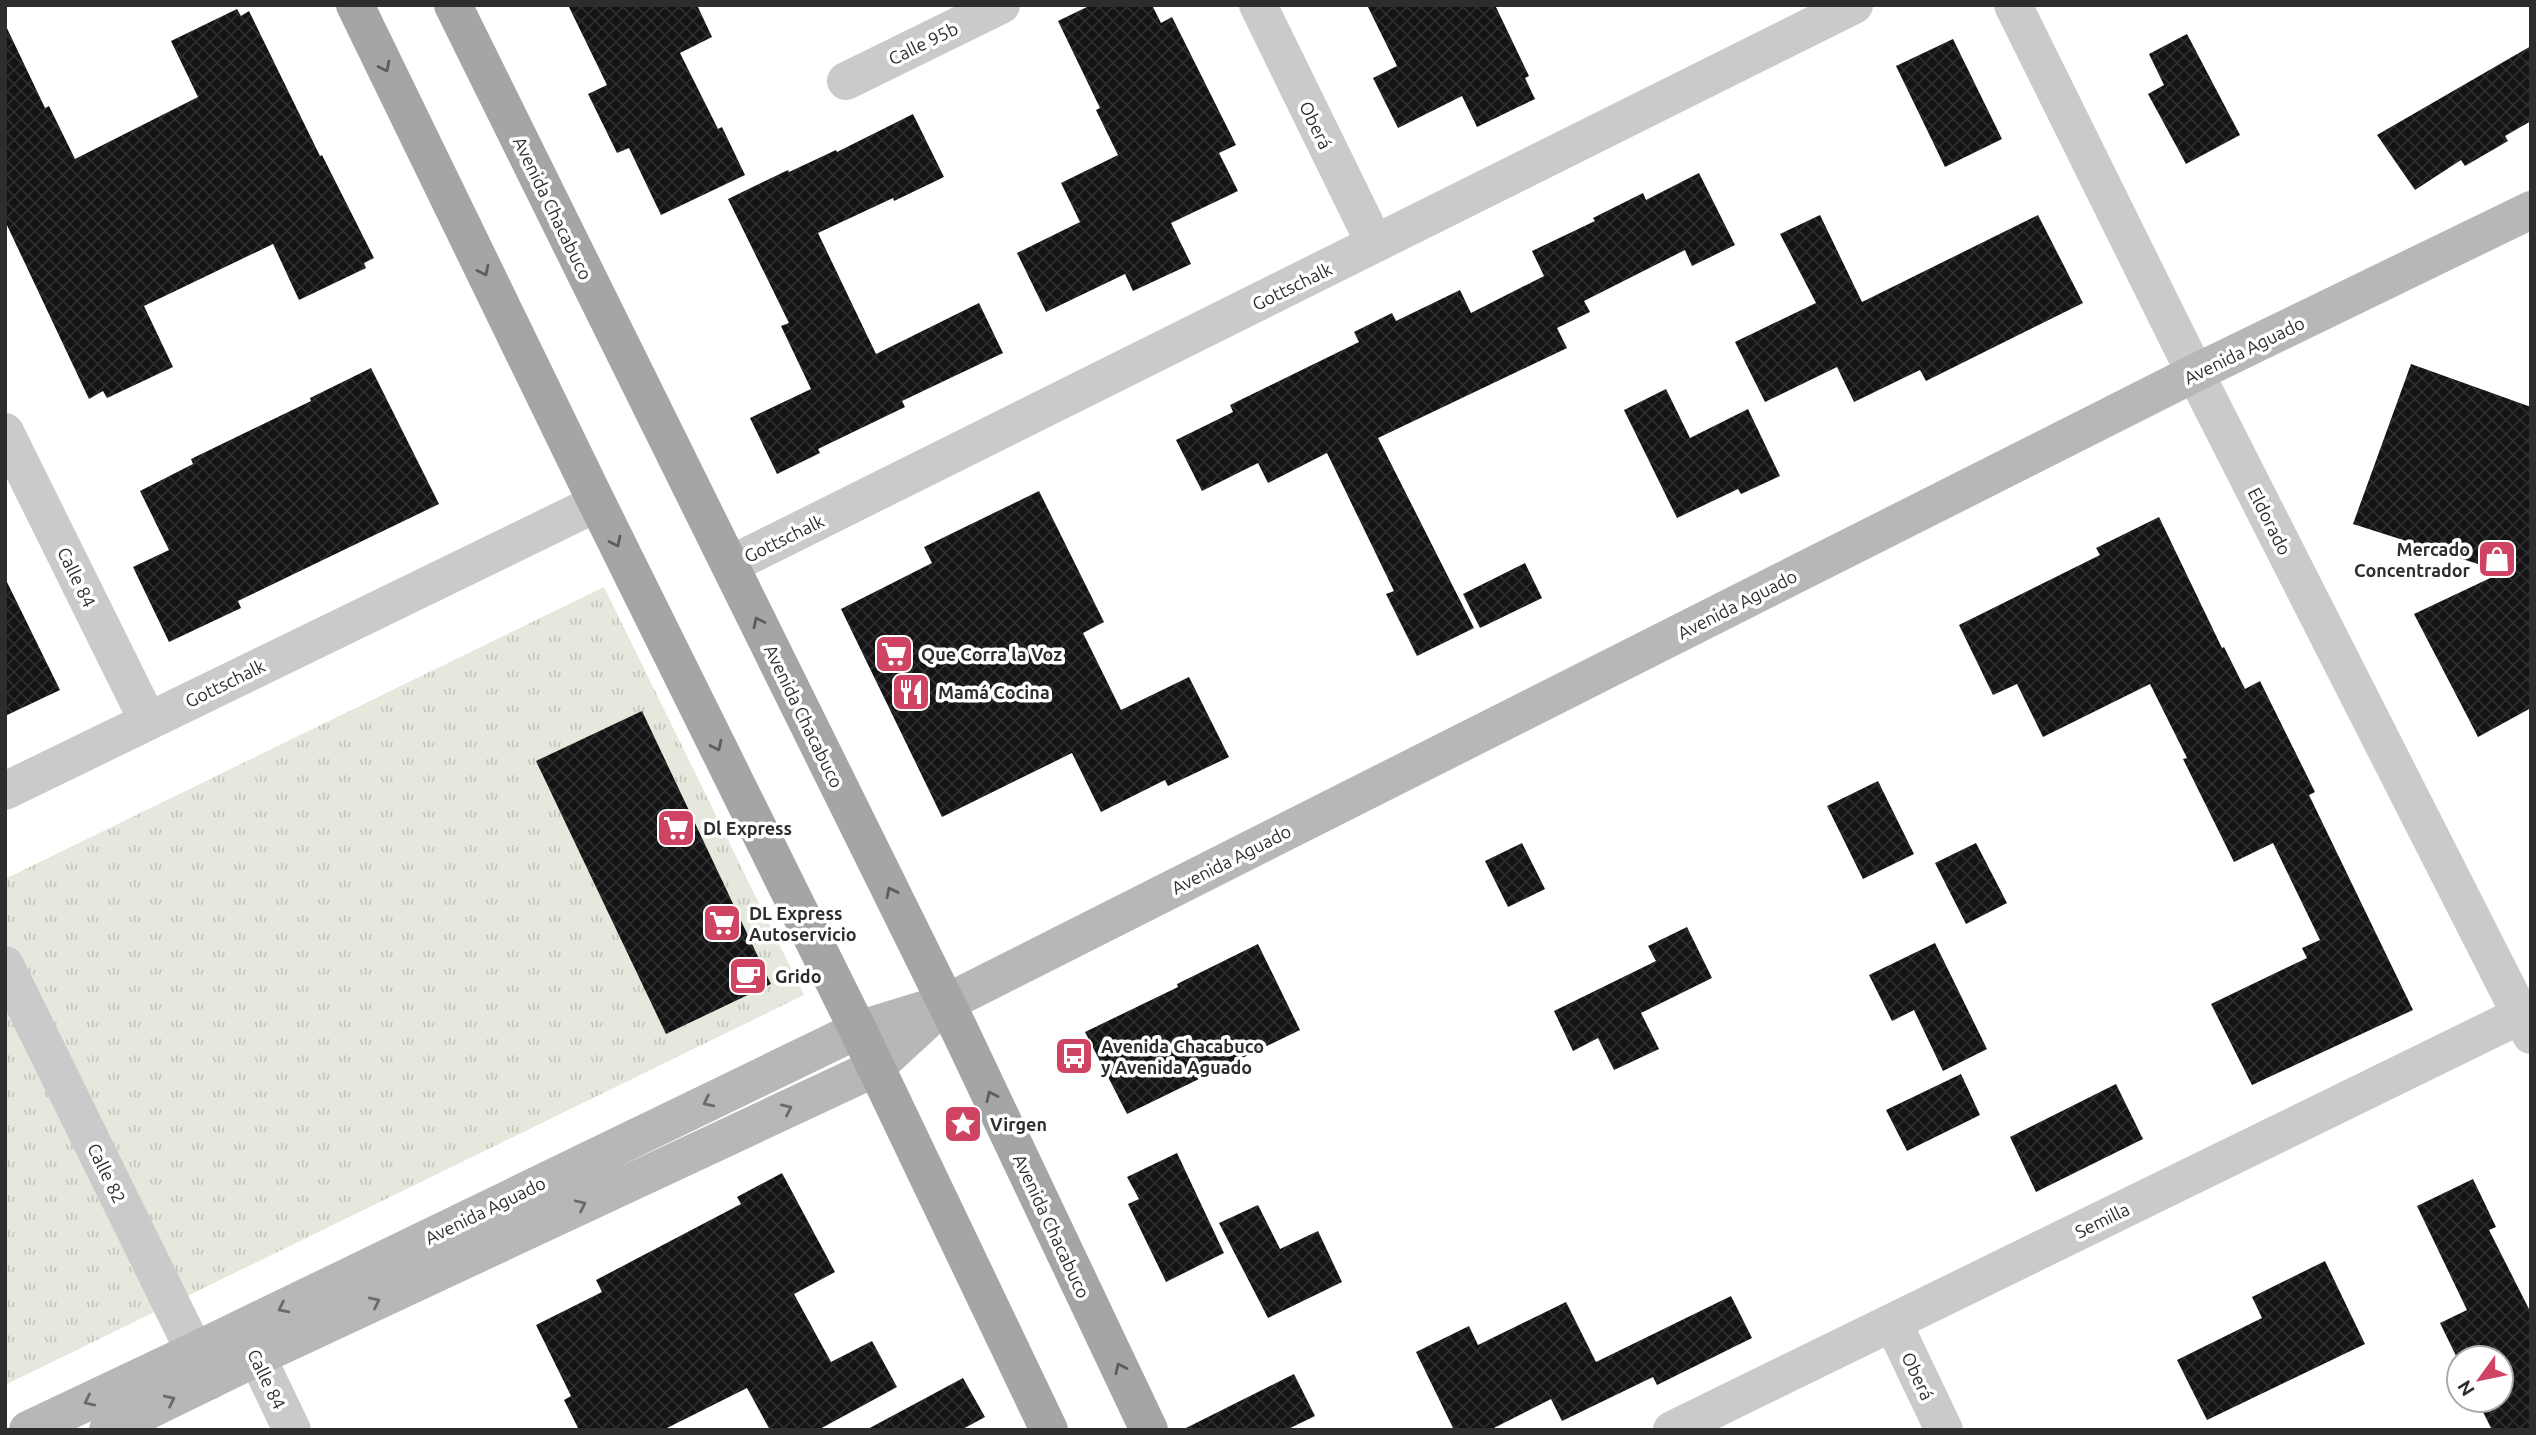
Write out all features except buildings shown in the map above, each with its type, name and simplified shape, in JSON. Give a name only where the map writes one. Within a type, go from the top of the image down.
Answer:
[{"type":"main road","points":[[355,5],[597,503],[858,1030],[1049,1430]]},
{"type":"main road","name":"Avenida Chacabuco","points":[[453,5],[946,1003],[1149,1430]]},
{"type":"main road","name":"Avenida Aguado","points":[[28,1430],[202,1366],[858,1030],[946,1003],[2195,373],[2531,210]]},
{"type":"main road","name":"Avenida Aguado","points":[[250,1342],[875,1068],[946,1003]]},
{"type":"main road","name":"Avenida Aguado","points":[[108,1430],[202,1366]]},
{"type":"street","name":"Calle 95b","points":[[846,80],[1001,5]]},
{"type":"street","name":"Oberá","points":[[1258,5],[1375,244]]},
{"type":"street","name":"Gottschalk","points":[[730,565],[1854,5]]},
{"type":"street","name":"Eldorado","points":[[2013,5],[2195,373],[2527,1019]]},
{"type":"street","name":"Calle 84","points":[[5,432],[148,721]]},
{"type":"street","name":"Gottschalk","points":[[5,791],[597,503]]},
{"type":"street","name":"Calle 82","points":[[5,965],[202,1366]]},
{"type":"street","name":"Semilla","points":[[1672,1430],[2527,1019]]},
{"type":"street","name":"Oberá","points":[[1893,1322],[1944,1430]]},
{"type":"street","name":"Calle 84","points":[[250,1342],[292,1430]]},
{"type":"green space","points":[[604,587],[804,995],[5,1385],[5,879]]},
{"type":"place","name":"Mercado Concentrador","points":[[2497,559]]},
{"type":"place","name":"Que Corra la Voz","points":[[894,654]]},
{"type":"place","name":"Mamá Cocina","points":[[911,692]]},
{"type":"place","name":"Dl Express","points":[[676,828]]},
{"type":"place","name":"DL Express Autoservicio","points":[[722,923]]},
{"type":"place","name":"Grido","points":[[748,976]]},
{"type":"place","name":"Avenida Chacabuco y Avenida Aguado","points":[[1074,1056]]},
{"type":"place","name":"Virgen","points":[[963,1124]]}]
